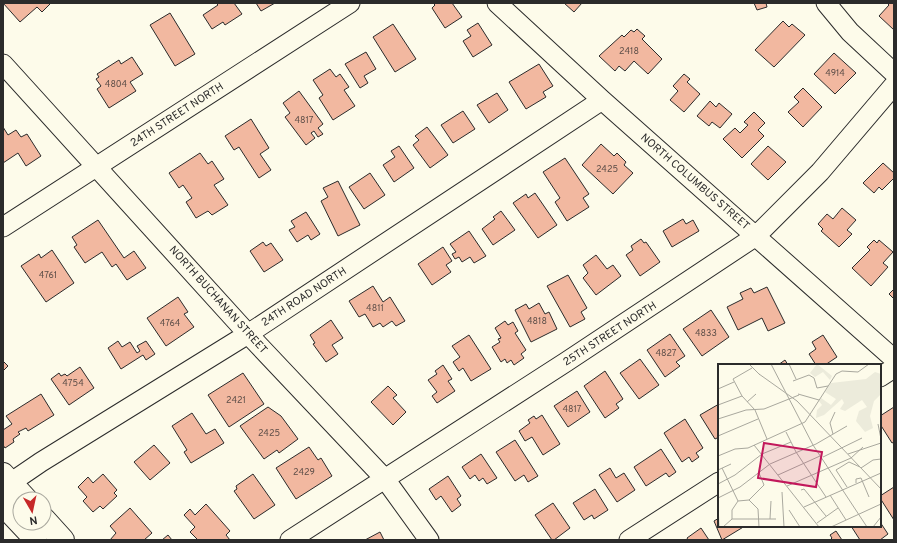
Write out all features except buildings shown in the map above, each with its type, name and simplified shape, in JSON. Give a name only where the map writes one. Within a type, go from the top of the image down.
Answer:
[{"type":"main road","points":[[6,481],[17,491]]},
{"type":"main road","points":[[3,505],[36,540]]},
{"type":"main road","points":[[52,528],[63,540]]},
{"type":"street","name":"24TH STREET NORTH","points":[[3,227],[350,3]]},
{"type":"street","name":"NORTH COLUMBUS STREET","points":[[497,3],[602,100],[894,359]]},
{"type":"street","points":[[826,3],[850,32],[894,74]]},
{"type":"street","name":"NORTH BUCHANAN STREET","points":[[3,64],[248,334],[385,478],[429,540]]},
{"type":"street","name":"25TH STREET NORTH","points":[[290,540],[566,362],[756,236],[820,172],[894,85]]},
{"type":"street","name":"24TH ROAD NORTH","points":[[6,481],[248,334],[602,100]]},
{"type":"street","points":[[881,376],[894,368]]},
{"type":"street","points":[[629,540],[718,483]]}]
